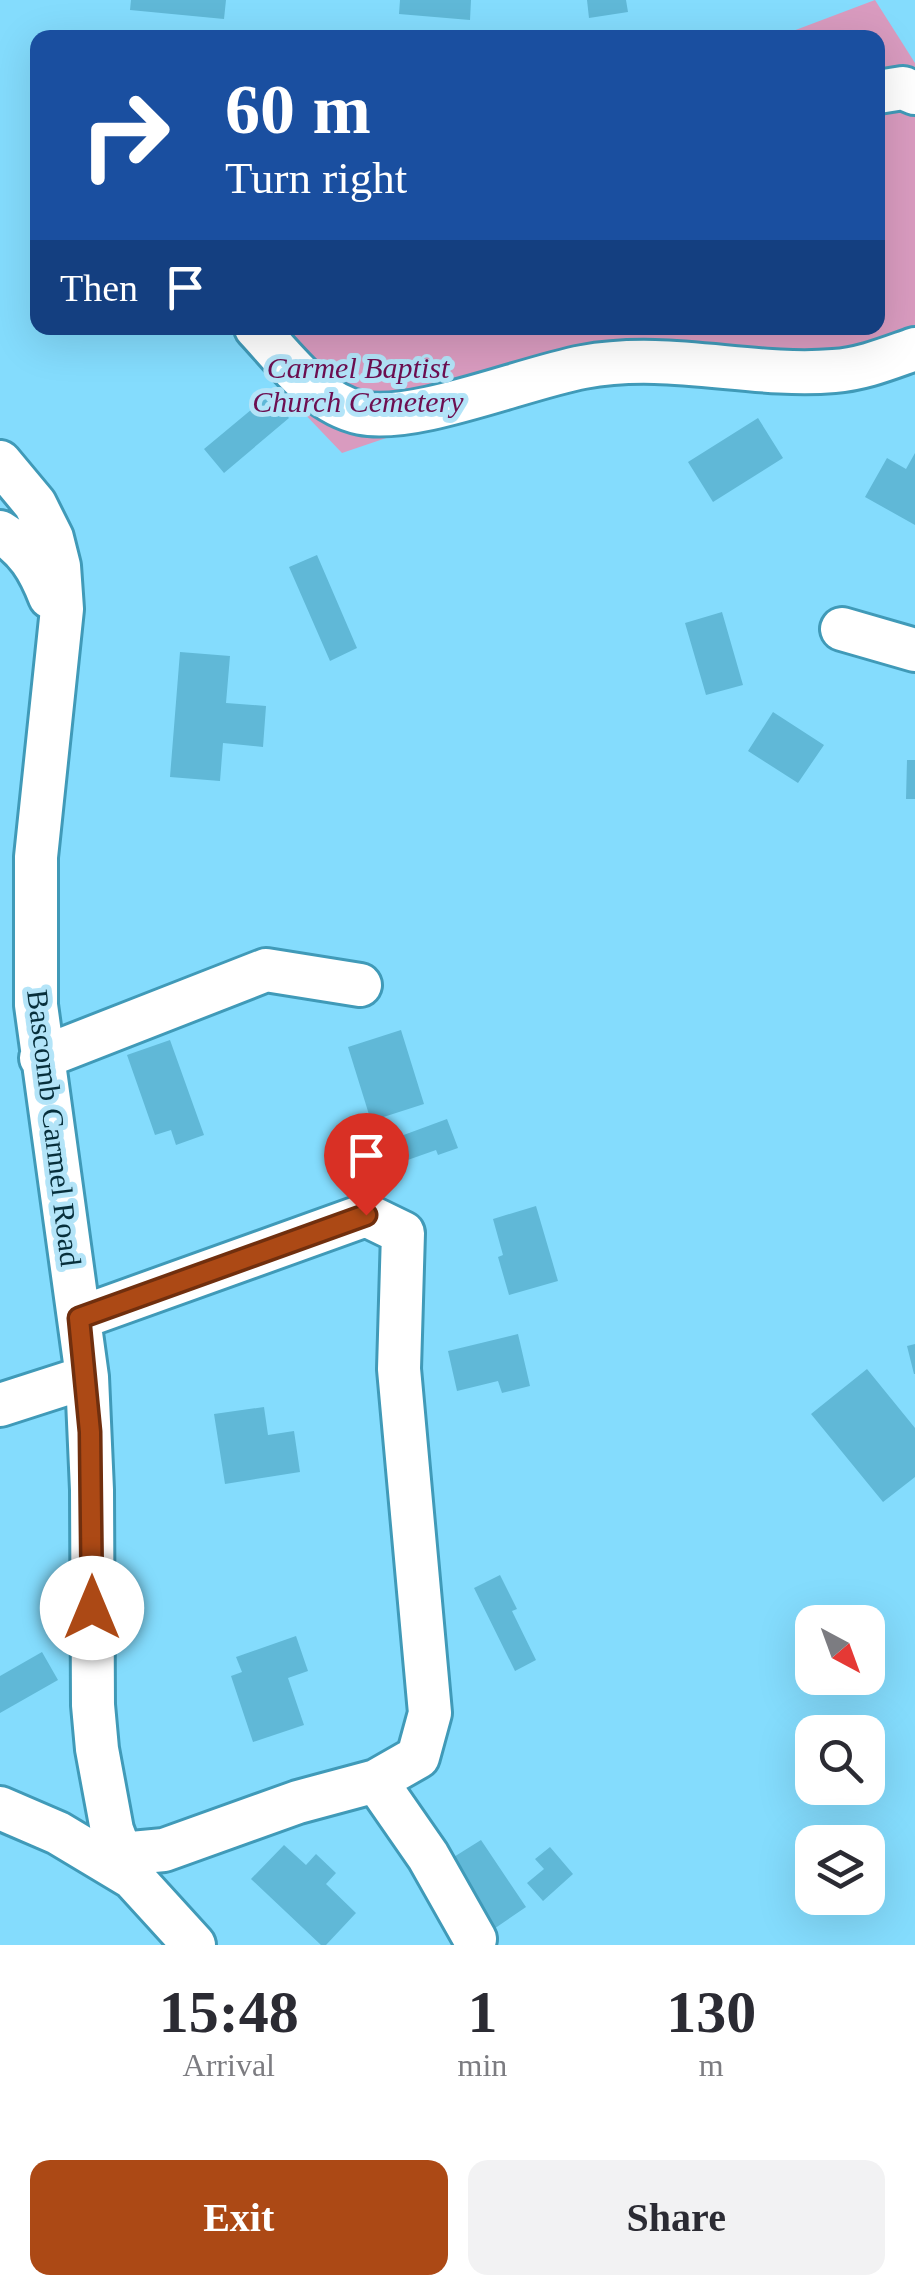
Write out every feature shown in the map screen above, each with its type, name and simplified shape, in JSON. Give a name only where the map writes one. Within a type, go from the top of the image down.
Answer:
[{"type":"street","points":[[885,91],[903,88],[915,94]]},
{"type":"street","points":[[263,335],[318,392],[341,407],[386,416],[588,366],[676,362],[833,372],[863,367],[915,348]]},
{"type":"street","name":"Bascomb Carmel Road","points":[[0,462],[35,504],[52,538],[59,566],[62,609],[36,857],[34,949],[42,1058],[87,1377],[92,1490],[92,1705],[112,1830],[127,1866],[194,1945]]},
{"type":"street","name":"Bascomb Carmel Road","points":[[0,532],[25,550],[41,575],[54,608],[57,641]]},
{"type":"street","points":[[842,629],[915,650]]},
{"type":"street","points":[[42,1058],[266,970],[360,985]]},
{"type":"street","points":[[0,1808],[127,1866],[298,1802],[376,1782],[418,1757],[430,1713],[399,1369],[403,1234],[366,1215],[79,1318]]},
{"type":"street","points":[[0,1405],[87,1377]]},
{"type":"street","points":[[376,1782],[428,1856],[475,1939]]},
{"type":"green space","name":"Carmel Baptist Church Cemetery","points":[[875,0],[915,63],[915,363],[657,375],[516,394],[342,453],[278,386],[288,376],[282,335],[885,335],[885,30],[796,30]]},
{"type":"building","points":[[131,0],[226,0],[224,19],[130,10]]},
{"type":"building","points":[[400,0],[471,0],[470,20],[399,14]]},
{"type":"building","points":[[587,0],[626,0],[628,12],[589,18]]},
{"type":"building","points":[[269,395],[289,418],[224,473],[204,449]]},
{"type":"building","points":[[758,418],[783,458],[713,502],[688,462]]},
{"type":"building","points":[[915,453],[915,525],[865,497],[887,458],[906,469]]},
{"type":"building","points":[[317,555],[357,648],[330,661],[289,567]]},
{"type":"building","points":[[722,612],[743,685],[706,695],[685,623]]},
{"type":"building","points":[[180,652],[230,656],[226,703],[266,706],[263,747],[223,743],[220,781],[170,777]]},
{"type":"building","points":[[773,712],[824,745],[798,783],[748,751]]},
{"type":"building","points":[[907,760],[915,760],[915,799],[906,799]]},
{"type":"building","points":[[401,1030],[424,1104],[371,1121],[348,1047]]},
{"type":"building","points":[[170,1040],[204,1135],[176,1145],[171,1130],[155,1135],[127,1055]]},
{"type":"building","points":[[447,1119],[458,1148],[438,1155],[436,1150],[371,1173],[363,1150]]},
{"type":"building","points":[[536,1206],[558,1281],[509,1295],[493,1219]]},
{"type":"building","points":[[518,1334],[530,1386],[502,1393],[498,1381],[457,1391],[448,1351]]},
{"type":"building","points":[[915,1344],[915,1374],[914,1374],[907,1346]]},
{"type":"building","points":[[867,1369],[915,1428],[915,1477],[883,1502],[811,1414]]},
{"type":"building","points":[[264,1407],[268,1435],[294,1431],[300,1472],[225,1484],[214,1414]]},
{"type":"building","points":[[500,1575],[536,1660],[515,1671],[474,1588]]},
{"type":"building","points":[[296,1636],[308,1671],[288,1678],[304,1725],[253,1742],[231,1676],[242,1672],[236,1657]]},
{"type":"building","points":[[42,1652],[58,1680],[0,1713],[0,1676]]},
{"type":"building","points":[[481,1840],[526,1907],[485,1935],[449,1860]]},
{"type":"building","points":[[284,1845],[306,1865],[316,1854],[336,1873],[326,1884],[356,1913],[326,1945],[321,1945],[251,1879]]},
{"type":"building","points":[[550,1847],[573,1874],[543,1901],[527,1883],[544,1869],[535,1859]]},
{"type":"route","points":[[92,1608],[90,1432],[79,1318],[366,1215]]}]
